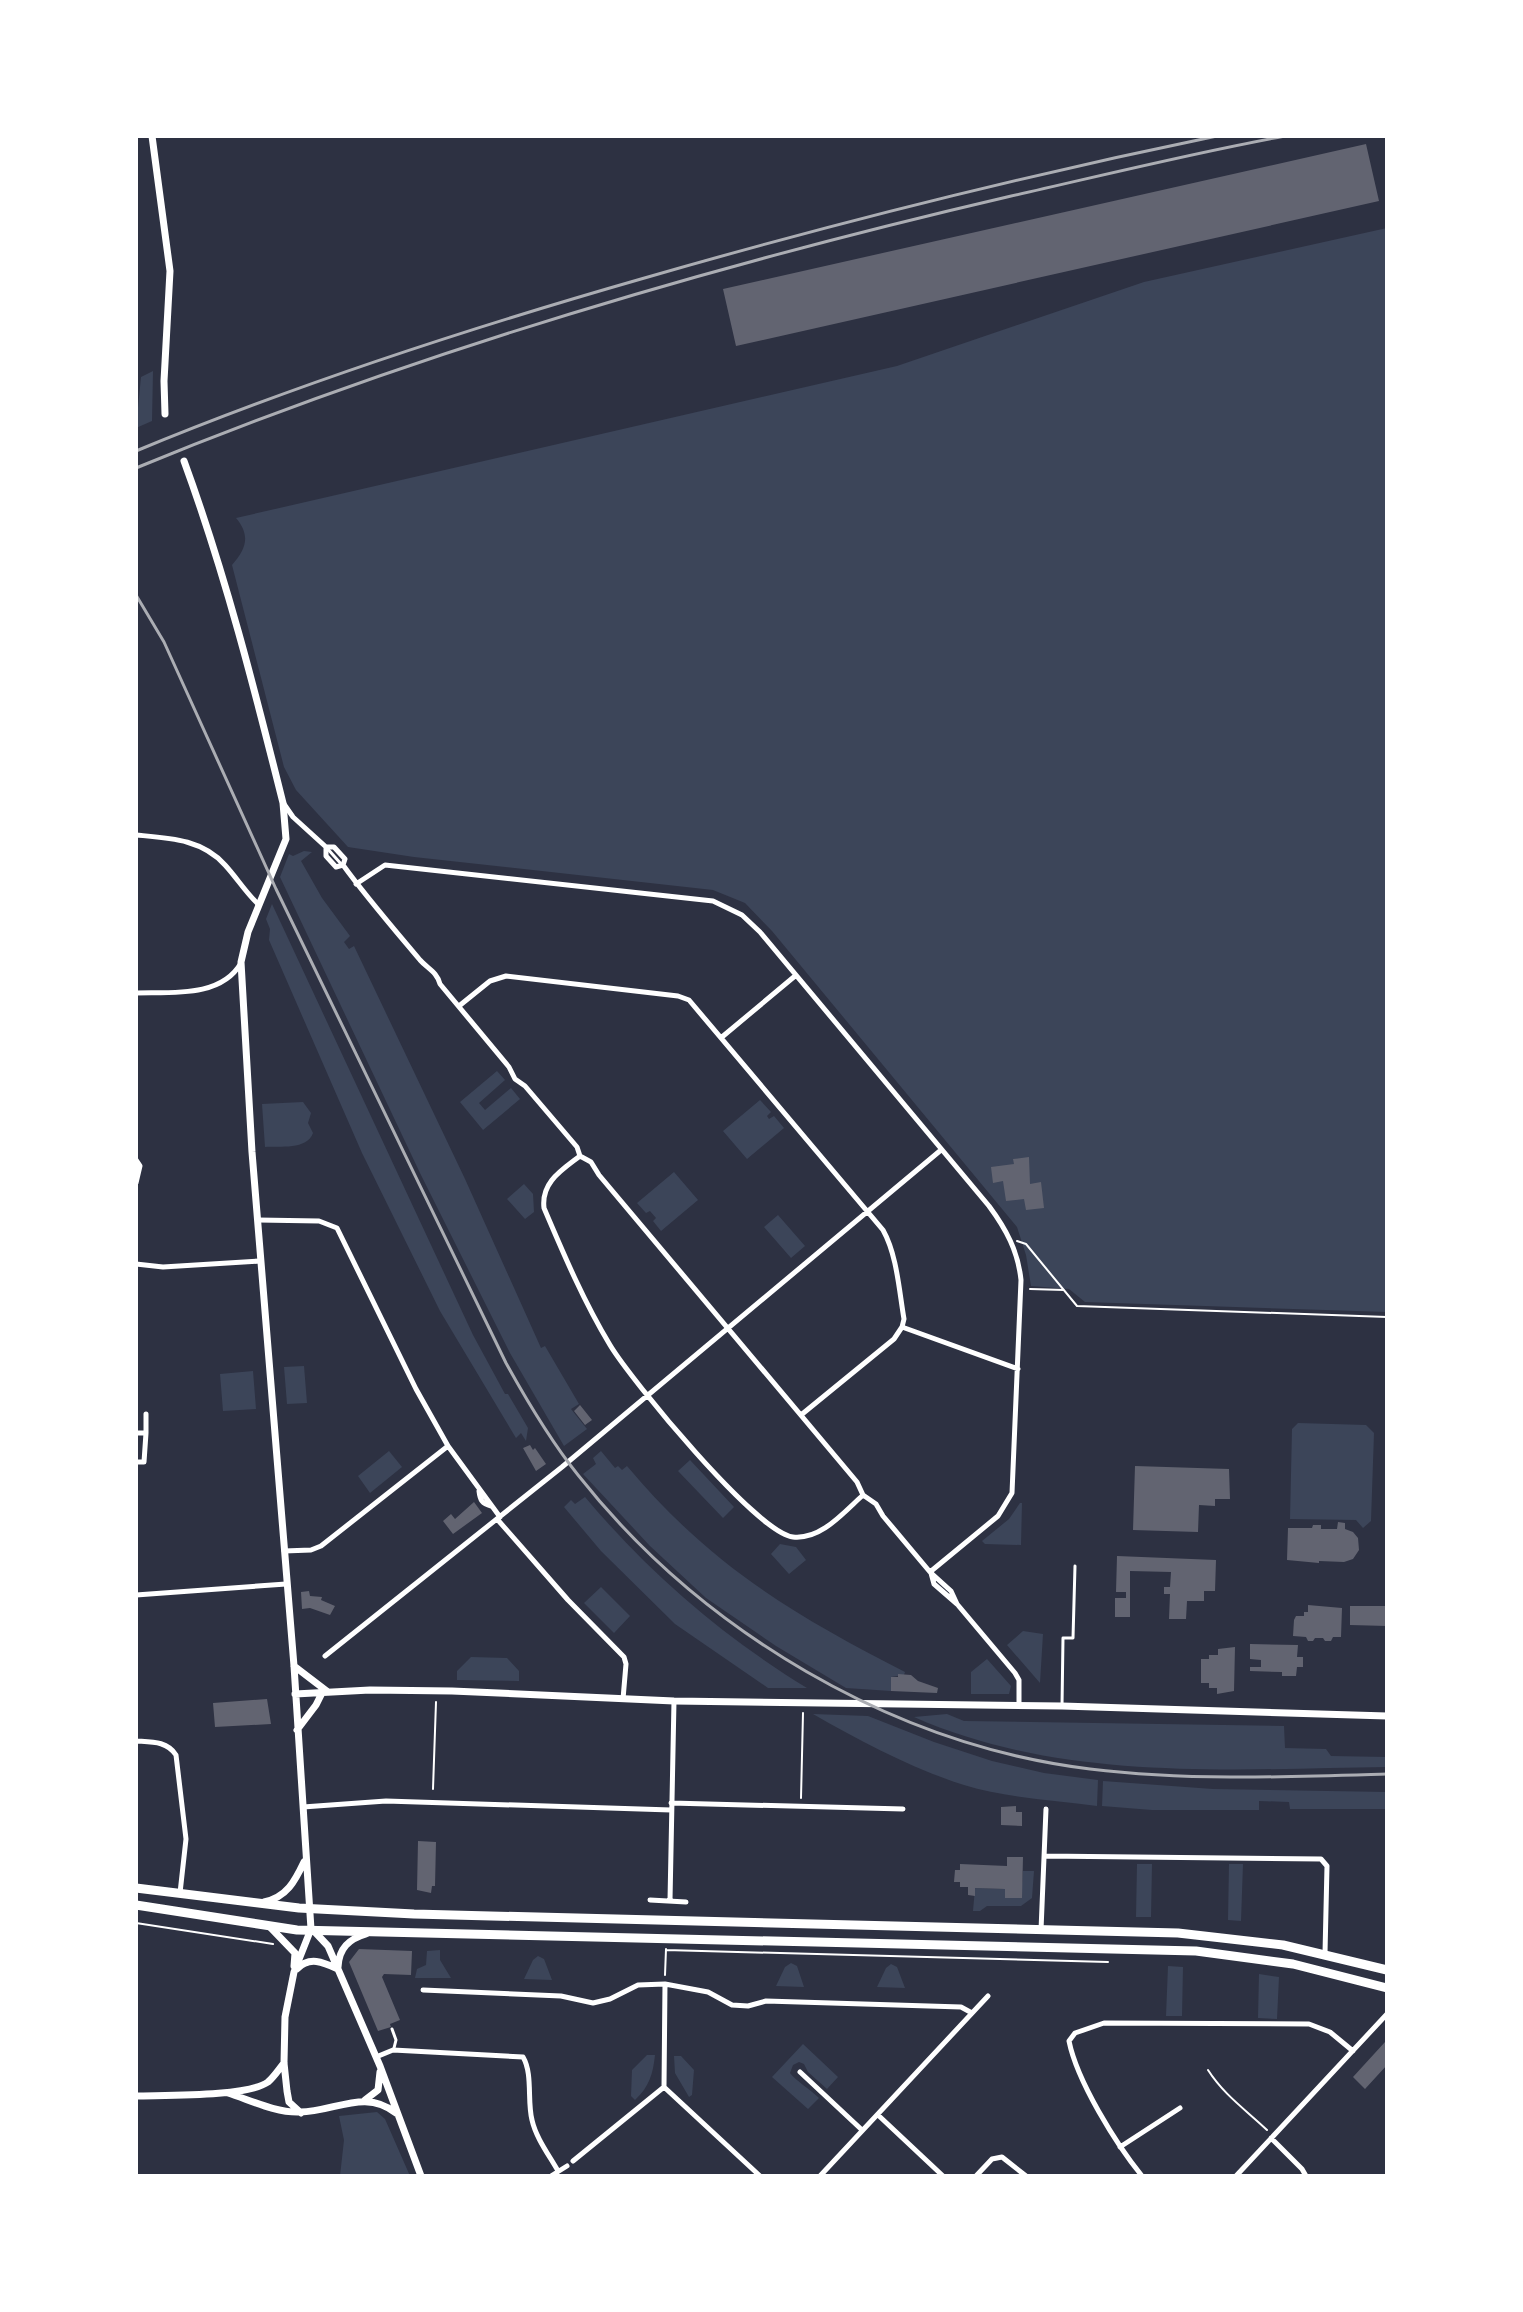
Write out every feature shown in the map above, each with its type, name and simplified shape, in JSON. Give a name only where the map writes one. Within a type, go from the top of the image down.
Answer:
[{"type":"highway","points":[[136,1888],[310,1909],[1208,1936],[1283,1945],[1387,1970]]},
{"type":"highway","points":[[136,1905],[297,1930],[1196,1951],[1293,1964],[1387,1988]]},
{"type":"street","points":[[152,136],[170,271],[165,414]]},
{"type":"street","points":[[184,461],[231,602],[283,803],[286,839],[246,939],[241,962],[257,1220],[294,1666],[310,1909],[311,1929],[286,2000],[284,2063],[289,2102],[301,2113]]},
{"type":"street","points":[[283,803],[293,817],[326,847],[339,851],[345,859],[343,865]]},
{"type":"street","points":[[136,835],[177,839],[208,850],[259,905]]},
{"type":"street","points":[[326,847],[326,856],[336,867],[343,865]]},
{"type":"street","points":[[343,865],[424,965],[439,978],[440,984],[509,1067],[515,1079],[525,1086],[577,1147],[580,1156],[591,1162],[857,1482],[863,1495],[876,1504],[930,1572],[934,1584],[957,1604],[1015,1673],[1019,1680],[1019,1705]]},
{"type":"street","points":[[356,884],[385,865],[713,901],[732,909],[752,923],[989,1206],[1012,1241],[1020,1269],[1014,1483],[1009,1501],[998,1516],[930,1572]]},
{"type":"street","points":[[136,993],[189,992],[211,987],[228,979],[241,962]]},
{"type":"street","points":[[459,1006],[490,981],[506,976],[632,990],[684,998],[722,1037],[889,1241],[904,1319],[902,1327],[894,1339],[801,1415]]},
{"type":"street","points":[[722,1037],[795,976]]},
{"type":"street","points":[[325,1656],[499,1518],[941,1150]]},
{"type":"street","points":[[580,1156],[550,1181],[544,1193],[544,1208],[604,1335],[623,1366],[719,1478],[781,1533],[802,1537],[820,1531],[863,1495]]},
{"type":"street","points":[[136,1160],[140,1166],[136,1183]]},
{"type":"street","points":[[257,1220],[327,1222],[337,1228],[416,1389],[448,1446],[479,1491],[486,1495],[499,1518],[568,1600],[624,1657],[623,1699]]},
{"type":"street","points":[[136,1264],[163,1267],[260,1261]]},
{"type":"street","points":[[902,1327],[1018,1369]]},
{"type":"street","points":[[136,1462],[144,1462],[146,1414]]},
{"type":"street","points":[[136,1433],[146,1433]]},
{"type":"street","points":[[284,1551],[311,1550],[321,1546],[448,1446]]},
{"type":"street","points":[[136,1595],[286,1584]]},
{"type":"street","points":[[294,1666],[325,1692]]},
{"type":"street","points":[[295,1694],[452,1691],[674,1701],[1019,1705],[1387,1716]]},
{"type":"street","points":[[297,1730],[325,1692]]},
{"type":"street","points":[[670,1900],[674,1701]]},
{"type":"street","points":[[136,1741],[157,1742],[171,1747],[176,1755],[186,1839],[180,1894]]},
{"type":"street","points":[[302,1807],[386,1801],[903,1809]]},
{"type":"street","points":[[1041,1930],[1046,1809]]},
{"type":"street","points":[[1044,1856],[1321,1859],[1327,1866],[1325,1953]]},
{"type":"street","points":[[258,1903],[285,1893],[305,1858]]},
{"type":"street","points":[[650,1900],[686,1902]]},
{"type":"street","points":[[270,1927],[295,1953],[294,1972]]},
{"type":"street","points":[[311,1929],[328,1946],[380,2066],[421,2176]]},
{"type":"street","points":[[338,1969],[341,1951],[350,1941],[381,1931]]},
{"type":"street","points":[[294,1972],[309,1961],[321,1961],[338,1969]]},
{"type":"street","points":[[665,1984],[664,2087],[760,2176]]},
{"type":"street","points":[[423,1990],[561,1996],[593,2003],[610,1999],[638,1985],[665,1984],[708,1992],[732,2005],[748,2006],[766,2001],[961,2007],[972,2013]]},
{"type":"street","points":[[820,2176],[988,1996]]},
{"type":"street","points":[[1236,2176],[1387,2014]]},
{"type":"street","points":[[1142,2176],[1120,2147],[1079,2072],[1069,2041],[1075,2033],[1104,2023],[1309,2024],[1330,2032],[1353,2051]]},
{"type":"street","points":[[376,2057],[393,2050],[523,2057],[535,2130],[558,2171]]},
{"type":"street","points":[[136,2096],[228,2093],[268,2082],[284,2063]]},
{"type":"street","points":[[363,2101],[378,2090],[380,2066]]},
{"type":"street","points":[[800,2072],[862,2130]]},
{"type":"street","points":[[551,2176],[664,2087]]},
{"type":"street","points":[[228,2093],[301,2113],[363,2101],[383,2103],[397,2114]]},
{"type":"street","points":[[1120,2147],[1180,2108]]},
{"type":"street","points":[[878,2115],[943,2176]]},
{"type":"street","points":[[1272,2137],[1306,2176]]},
{"type":"street","points":[[976,2176],[992,2159],[1002,2157],[1026,2176]]},
{"type":"lane","points":[[1062,1706],[1063,1638],[1073,1638],[1075,1566]]},
{"type":"lane","points":[[392,2029],[396,2040],[393,2050]]},
{"type":"path","points":[[1012,1241],[1026,1244],[1077,1306],[1387,1317]]},
{"type":"path","points":[[1021,1288],[1066,1291]]},
{"type":"path","points":[[433,1789],[436,1702]]},
{"type":"path","points":[[801,1806],[803,1711]]},
{"type":"path","points":[[136,1923],[282,1946]]},
{"type":"path","points":[[665,1984],[666,1950],[1108,1962]]},
{"type":"path","points":[[1208,2070],[1226,2096],[1238,2102],[1272,2137]]},
{"type":"shaded area","points":[[1387,228],[1387,1312],[1085,1302],[1069,1289],[1031,1286],[1017,1227],[772,931],[745,903],[713,890],[348,847],[296,790],[284,767],[232,565],[245,542],[244,531],[236,518],[897,366],[1144,282]]},
{"type":"shaded area","points":[[153,371],[152,421],[136,428],[141,377]]},
{"type":"shaded area","points":[[304,851],[312,852],[301,861],[322,898],[350,936],[344,942],[349,949],[354,946],[541,1348],[545,1346],[579,1404],[571,1409],[587,1429],[564,1446],[510,1353],[420,1173],[280,877],[289,854],[293,856]]},
{"type":"shaded area","points":[[272,904],[473,1335],[505,1394],[508,1394],[528,1428],[526,1441],[521,1433],[516,1438],[440,1311],[362,1153],[269,940],[270,929],[266,919]]},
{"type":"shaded area","points":[[497,1071],[505,1080],[479,1103],[485,1110],[511,1088],[520,1099],[483,1130],[460,1102]]},
{"type":"shaded area","points":[[760,1100],[771,1112],[767,1116],[769,1119],[774,1116],[784,1128],[747,1159],[723,1131]]},
{"type":"shaded area","points":[[303,1102],[311,1113],[308,1123],[313,1133],[310,1138],[299,1145],[265,1147],[262,1104]]},
{"type":"shaded area","points":[[674,1172],[698,1200],[661,1231],[650,1211],[646,1213],[637,1203]]},
{"type":"shaded area","points":[[524,1184],[533,1194],[534,1212],[525,1219],[507,1199]]},
{"type":"shaded area","points":[[778,1215],[805,1246],[791,1258],[764,1227]]},
{"type":"shaded area","points":[[304,1366],[307,1403],[287,1404],[284,1367]]},
{"type":"shaded area","points":[[253,1371],[256,1409],[223,1411],[220,1374]]},
{"type":"shaded area","points":[[1298,1423],[1366,1425],[1374,1433],[1371,1521],[1363,1528],[1356,1520],[1290,1519],[1292,1429]]},
{"type":"shaded area","points":[[389,1451],[402,1467],[370,1493],[358,1476]]},
{"type":"shaded area","points":[[601,1451],[615,1468],[618,1466],[622,1470],[627,1466],[690,1532],[755,1584],[826,1629],[905,1672],[904,1675],[891,1677],[891,1691],[846,1688],[776,1646],[706,1598],[650,1546],[583,1474],[596,1464],[593,1458]]},
{"type":"shaded area","points":[[690,1460],[734,1507],[723,1518],[678,1471]]},
{"type":"shaded area","points":[[585,1497],[635,1552],[688,1602],[745,1647],[807,1688],[768,1688],[675,1624],[601,1551],[564,1507],[571,1500],[575,1504]]},
{"type":"shaded area","points":[[1020,1503],[1021,1545],[985,1544],[982,1541],[1009,1519]]},
{"type":"shaded area","points":[[780,1544],[796,1547],[806,1560],[789,1574],[771,1554]]},
{"type":"shaded area","points":[[601,1587],[630,1616],[614,1633],[584,1603]]},
{"type":"shaded area","points":[[1023,1631],[1043,1634],[1040,1683],[1007,1645]]},
{"type":"shaded area","points":[[471,1657],[507,1658],[519,1671],[519,1681],[457,1680],[457,1671]]},
{"type":"shaded area","points":[[987,1659],[1011,1686],[1009,1694],[971,1694],[971,1672]]},
{"type":"shaded area","points":[[813,1714],[868,1716],[992,1761],[1044,1773],[1098,1780],[1097,1806],[1013,1796],[964,1785],[887,1754]]},
{"type":"shaded area","points":[[947,1714],[964,1721],[1284,1726],[1285,1748],[1326,1749],[1331,1756],[1387,1757],[1387,1767],[1207,1769],[1087,1762],[1028,1753],[970,1738],[914,1717]]},
{"type":"shaded area","points":[[1103,1781],[1213,1789],[1387,1792],[1387,1809],[1290,1809],[1289,1802],[1259,1801],[1259,1810],[1152,1810],[1102,1806]]},
{"type":"shaded area","points":[[1137,1864],[1152,1864],[1151,1917],[1136,1917]]},
{"type":"shaded area","points":[[1229,1864],[1243,1864],[1241,1921],[1228,1920]]},
{"type":"shaded area","points":[[1023,1871],[1034,1871],[1032,1898],[1021,1906],[987,1906],[973,1911],[975,1888],[1005,1889],[1005,1898],[1021,1898]]},
{"type":"shaded area","points":[[440,1950],[440,1960],[451,1978],[415,1978],[417,1969],[426,1965],[427,1951]]},
{"type":"shaded area","points":[[538,1956],[544,1959],[552,1980],[524,1979]]},
{"type":"shaded area","points":[[791,1963],[797,1966],[804,1987],[776,1986],[785,1967]]},
{"type":"shaded area","points":[[891,1964],[897,1967],[905,1988],[877,1987]]},
{"type":"shaded area","points":[[1168,1966],[1183,1967],[1182,2016],[1166,2016]]},
{"type":"shaded area","points":[[1259,1974],[1279,1977],[1277,2019],[1258,2018]]},
{"type":"shaded area","points":[[803,2044],[838,2077],[827,2089],[808,2072],[804,2064],[799,2062],[793,2065],[790,2073],[819,2098],[808,2109],[772,2077]]},
{"type":"shaded area","points":[[647,2055],[655,2055],[651,2074],[644,2090],[635,2100],[631,2096],[632,2070]]},
{"type":"shaded area","points":[[674,2056],[681,2056],[694,2070],[692,2095],[689,2097],[675,2073]]},
{"type":"shaded area","points":[[377,2112],[385,2119],[410,2176],[340,2176],[344,2140],[339,2116]]},
{"type":"building","points":[[1366,144],[1379,201],[736,346],[723,289]]},
{"type":"building","points":[[1029,1157],[1030,1184],[1041,1182],[1044,1208],[1026,1210],[1024,1199],[1006,1201],[1003,1181],[993,1183],[991,1167],[1014,1164],[1013,1159]]},
{"type":"building","points":[[580,1405],[592,1420],[585,1425],[574,1411]]},
{"type":"building","points":[[530,1445],[546,1464],[536,1471],[523,1448]]},
{"type":"building","points":[[1135,1466],[1229,1469],[1230,1499],[1215,1499],[1215,1506],[1199,1505],[1198,1532],[1133,1530]]},
{"type":"building","points":[[474,1502],[482,1513],[453,1534],[443,1521],[451,1514],[455,1519]]},
{"type":"building","points":[[1338,1522],[1345,1523],[1345,1529],[1358,1538],[1359,1550],[1353,1559],[1319,1563],[1287,1560],[1288,1528],[1321,1525],[1321,1529],[1337,1529]]},
{"type":"building","points":[[1117,1556],[1216,1560],[1215,1591],[1204,1591],[1204,1601],[1187,1601],[1186,1619],[1169,1619],[1170,1594],[1164,1594],[1164,1587],[1170,1587],[1171,1572],[1130,1571],[1130,1617],[1115,1617],[1115,1598],[1126,1598],[1126,1592],[1116,1592]]},
{"type":"building","points":[[309,1591],[310,1596],[322,1597],[321,1600],[335,1606],[330,1615],[310,1608],[302,1609],[301,1592]]},
{"type":"building","points":[[1308,1605],[1342,1608],[1341,1637],[1333,1637],[1331,1641],[1315,1638],[1308,1641],[1306,1637],[1293,1636],[1294,1620],[1296,1616],[1304,1616],[1304,1612],[1308,1612]]},
{"type":"building","points":[[1350,1606],[1387,1606],[1387,1626],[1350,1625]]},
{"type":"building","points":[[1250,1644],[1298,1645],[1297,1657],[1303,1657],[1303,1667],[1297,1667],[1296,1676],[1282,1676],[1282,1672],[1250,1671],[1250,1667],[1261,1667],[1261,1660],[1250,1659]]},
{"type":"building","points":[[1235,1647],[1234,1691],[1217,1694],[1217,1688],[1201,1683],[1201,1659],[1218,1655],[1218,1649]]},
{"type":"building","points":[[898,1674],[911,1675],[938,1688],[937,1693],[891,1691],[891,1677],[898,1677]]},
{"type":"building","points":[[267,1699],[271,1724],[215,1727],[213,1703]]},
{"type":"building","points":[[1016,1806],[1016,1812],[1022,1812],[1022,1826],[1001,1825],[1001,1807]]},
{"type":"building","points":[[418,1841],[436,1842],[435,1886],[432,1886],[431,1893],[417,1890]]},
{"type":"building","points":[[1007,1857],[1023,1857],[1022,1898],[1005,1898],[1005,1889],[975,1888],[975,1896],[968,1895],[968,1887],[960,1887],[960,1882],[954,1882],[955,1870],[960,1870],[960,1864],[1007,1866]]},
{"type":"building","points":[[359,1949],[412,1951],[411,1975],[384,1974],[382,1977],[400,2020],[390,2024],[391,2027],[378,2031],[349,1962]]},
{"type":"building","points":[[1385,2042],[1387,2065],[1365,2089],[1353,2077]]},
{"type":"railway","points":[[136,451],[260,402],[386,358],[641,279],[928,202],[1217,136]]},
{"type":"railway","points":[[136,468],[349,386],[457,349],[676,282],[1007,197],[1285,136]]},
{"type":"railway","points":[[136,595],[164,642],[276,889],[506,1363],[539,1420],[578,1475],[627,1531],[682,1583],[742,1630],[806,1672],[874,1707],[944,1735],[1016,1756],[1090,1769],[1164,1775],[1387,1774]]}]
